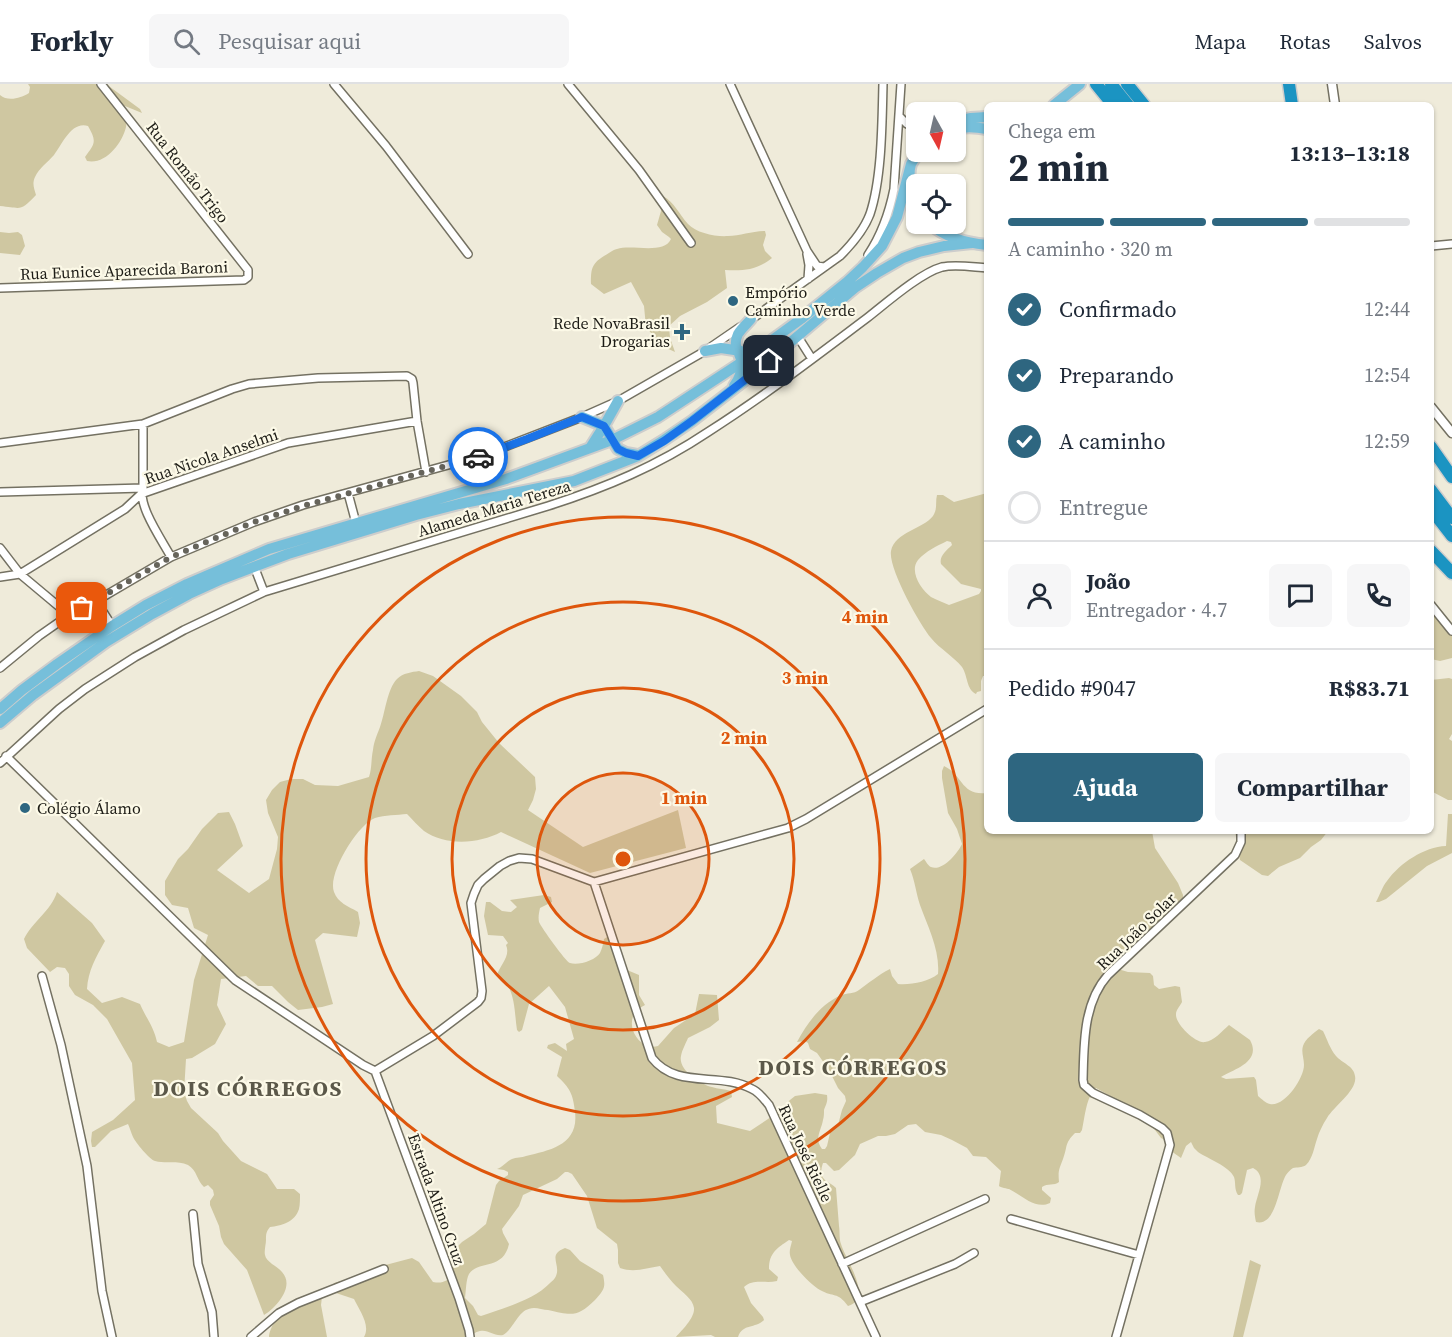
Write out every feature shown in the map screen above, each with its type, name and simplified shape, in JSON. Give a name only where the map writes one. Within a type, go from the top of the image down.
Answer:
[{"type":"highway","points":[[1094,84],[1104,102]]},
{"type":"highway","points":[[1094,84],[1110,102]]},
{"type":"highway","points":[[1111,84],[1126,102]]},
{"type":"highway","points":[[1127,84],[1142,102]]},
{"type":"highway","points":[[1289,84],[1292,102]]},
{"type":"highway","points":[[1434,451],[1452,477]]},
{"type":"highway","points":[[1434,494],[1452,518]]},
{"type":"highway","points":[[1434,513],[1452,536]]},
{"type":"highway","points":[[1434,554],[1452,573]]},
{"type":"main road","points":[[1058,102],[1080,84]]},
{"type":"main road","points":[[966,119],[984,117]]},
{"type":"main road","points":[[966,127],[984,129]]},
{"type":"main road","points":[[0,709],[22,690],[112,626],[187,584],[268,549],[506,480],[612,440],[658,417],[742,362],[801,319],[863,267],[882,246],[897,218],[911,164]]},
{"type":"main road","points":[[910,174],[911,164]]},
{"type":"main road","points":[[945,234],[984,245]]},
{"type":"main road","points":[[0,723],[33,695],[106,642],[189,594],[254,566],[437,510],[574,481],[638,456],[692,421],[754,373],[856,287],[877,273],[919,252],[972,243]]},
{"type":"main road","points":[[734,387],[740,377],[742,362],[737,351],[737,338],[751,319]]},
{"type":"main road","points":[[705,351],[721,348],[753,352]]},
{"type":"main road","points":[[590,448],[618,401]]},
{"type":"main road","points":[[582,417],[604,426],[622,452],[638,456]]},
{"type":"street","name":"Rua Romão Trigo","points":[[101,84],[248,270],[248,278]]},
{"type":"street","points":[[334,84],[386,146],[468,254]]},
{"type":"street","points":[[568,84],[639,170],[691,243]]},
{"type":"street","points":[[730,84],[807,251],[817,266],[824,267]]},
{"type":"street","points":[[0,668],[69,615],[171,557],[254,522],[481,456],[618,401],[705,351],[840,256],[853,243],[869,215],[876,191],[883,84]]},
{"type":"street","points":[[863,267],[882,233],[891,204],[901,84]]},
{"type":"street","points":[[1332,84],[1335,102]]},
{"type":"street","points":[[899,116],[906,122]]},
{"type":"street","points":[[1434,246],[1452,244]]},
{"type":"street","points":[[807,251],[808,279]]},
{"type":"street","name":"Alameda Maria Tereza","points":[[0,763],[59,709],[85,689],[135,657],[184,630],[264,592],[548,506],[630,476],[670,456],[709,432],[932,271],[952,266],[984,268]]},
{"type":"street","name":"Rua Eunice Aparecida Baroni","points":[[0,288],[244,280],[248,278]]},
{"type":"street","points":[[798,337],[812,359]]},
{"type":"street","points":[[0,443],[143,424],[249,384],[318,378],[407,376],[412,379],[426,472]]},
{"type":"street","points":[[1434,411],[1452,433]]},
{"type":"street","name":"Rua Nicola Anselmi","points":[[0,578],[20,574],[125,509],[142,491],[288,443],[417,421]]},
{"type":"street","points":[[143,424],[142,505],[171,557]]},
{"type":"street","points":[[624,461],[630,476]]},
{"type":"street","points":[[0,492],[142,491]]},
{"type":"street","points":[[348,493],[356,523]]},
{"type":"street","points":[[0,548],[20,574],[69,615]]},
{"type":"street","points":[[254,566],[264,592]]},
{"type":"street","points":[[96,601],[112,626]]},
{"type":"street","points":[[1434,610],[1452,631]]},
{"type":"street","points":[[6,756],[235,980],[375,1071],[433,1036],[481,998],[471,903],[478,885],[509,861],[526,858],[539,861],[594,882],[788,828],[984,711]]},
{"type":"street","name":"Rua João Solar","points":[[1116,1337],[1170,1145],[1169,1137],[1162,1128],[1093,1093],[1084,1085],[1084,1039],[1090,1009],[1095,994],[1108,975],[1235,855],[1241,842],[1241,834]]},
{"type":"street","name":"Rua José Rielle","points":[[594,882],[652,1058],[666,1072],[678,1076],[742,1084],[754,1089],[769,1104],[876,1337]]},
{"type":"street","points":[[42,976],[61,1045],[87,1166],[101,1281],[112,1337]]},
{"type":"street","name":"Estrada Altino Cruz","points":[[375,1071],[459,1298],[470,1337]]},
{"type":"street","points":[[842,1264],[985,1198]]},
{"type":"street","points":[[193,1214],[198,1264],[212,1312],[214,1337]]},
{"type":"street","points":[[1011,1219],[1139,1255]]},
{"type":"street","points":[[860,1302],[955,1264],[974,1253]]},
{"type":"street","points":[[251,1337],[279,1313],[298,1303],[384,1269]]},
{"type":"shaded area","points":[[28,84],[106,84],[140,109],[142,113],[125,106],[123,108],[126,118],[124,134],[112,152],[100,160],[87,161],[85,157],[94,142],[88,126],[82,125],[72,130],[34,179],[36,195],[20,208],[0,206],[0,95],[11,99],[22,96],[29,93]]},
{"type":"shaded area","points":[[663,196],[688,224],[701,232],[733,236],[765,231],[763,245],[772,258],[750,269],[725,270],[727,288],[680,316],[669,326],[675,352],[662,346],[646,327],[644,306],[631,282],[604,294],[591,284],[594,265],[613,250],[655,248],[667,244],[671,239],[657,225],[661,211],[660,199]]},
{"type":"shaded area","points":[[0,232],[18,232],[22,235],[25,246],[20,255],[0,253]]},
{"type":"shaded area","points":[[984,494],[984,676],[981,681],[981,691],[976,694],[970,689],[962,667],[926,631],[899,583],[891,559],[891,551],[898,539],[933,516],[937,495],[943,495],[954,502]],"holes":[[[947,541],[952,545],[942,556],[941,564],[961,584],[981,589],[981,591],[979,594],[949,605],[927,594],[917,580],[915,569],[918,560],[924,554]]]},
{"type":"shaded area","points":[[1434,608],[1452,630],[1452,658],[1440,661],[1434,660]]},
{"type":"shaded area","points":[[419,671],[433,676],[461,696],[477,712],[499,743],[535,777],[536,789],[528,810],[583,847],[678,810],[686,848],[590,873],[501,832],[473,841],[452,841],[432,836],[407,814],[375,818],[360,830],[346,850],[339,862],[333,884],[338,899],[358,912],[360,923],[357,937],[323,933],[315,940],[333,1004],[298,1010],[272,986],[258,986],[246,976],[221,979],[217,1005],[226,1024],[215,1044],[192,1058],[186,1059],[184,1092],[187,1101],[241,1161],[267,1174],[277,1189],[294,1189],[300,1194],[299,1209],[294,1217],[283,1224],[270,1227],[266,1233],[266,1257],[282,1272],[286,1284],[279,1302],[264,1315],[247,1270],[224,1244],[221,1237],[210,1205],[214,1195],[213,1190],[208,1185],[204,1187],[191,1167],[180,1163],[152,1160],[135,1140],[128,1124],[111,1131],[95,1147],[92,1147],[92,1132],[113,1120],[135,1100],[132,1063],[107,1019],[93,1005],[75,995],[69,986],[69,974],[65,968],[57,967],[50,972],[27,948],[24,939],[57,892],[92,923],[105,941],[91,970],[87,989],[102,1003],[122,997],[140,1004],[157,1042],[169,1047],[184,1042],[194,980],[208,935],[194,928],[188,908],[172,905],[165,895],[165,881],[178,859],[218,813],[229,812],[243,846],[217,870],[249,893],[269,879],[278,837],[268,813],[266,800],[272,790],[280,782],[291,779],[303,779],[315,785],[338,786],[369,777],[374,744],[391,689],[399,677]]},
{"type":"shaded area","points":[[1452,679],[1452,734],[1449,739],[1452,741],[1452,800],[1434,793],[1434,680]]},
{"type":"shaded area","points":[[944,766],[955,774],[967,788],[984,793],[984,834],[1153,834],[1155,848],[1178,883],[1183,901],[1176,913],[1153,939],[1137,949],[1118,969],[1150,973],[1153,976],[1154,985],[1159,989],[1180,987],[1182,1002],[1176,1014],[1177,1018],[1182,1028],[1197,1040],[1205,1042],[1212,1040],[1229,1025],[1250,1040],[1253,1048],[1250,1059],[1239,1068],[1221,1077],[1226,1079],[1254,1077],[1258,1096],[1265,1102],[1276,1104],[1282,1101],[1297,1084],[1303,1071],[1304,1043],[1319,1029],[1323,1031],[1336,1056],[1350,1067],[1355,1076],[1353,1087],[1330,1113],[1306,1165],[1293,1168],[1286,1175],[1276,1205],[1268,1219],[1256,1222],[1255,1209],[1261,1180],[1257,1171],[1253,1168],[1247,1170],[1242,1193],[1238,1195],[1232,1173],[1198,1152],[1191,1142],[1186,1146],[1181,1158],[1171,1151],[1171,1136],[1165,1140],[1161,1138],[1143,1114],[1096,1088],[1088,1102],[1082,1130],[1080,1133],[1075,1133],[1068,1143],[1059,1170],[1059,1182],[1042,1187],[1042,1190],[1051,1198],[1050,1203],[1044,1205],[1029,1201],[999,1186],[1001,1171],[986,1157],[973,1156],[967,1148],[941,1135],[925,1132],[916,1124],[908,1125],[895,1134],[878,1136],[860,1144],[855,1155],[839,1170],[834,1171],[823,1163],[822,1177],[836,1188],[840,1242],[858,1287],[855,1302],[848,1306],[838,1296],[816,1287],[802,1274],[791,1259],[792,1241],[789,1240],[777,1248],[770,1259],[769,1269],[778,1277],[777,1281],[756,1282],[744,1287],[751,1303],[763,1317],[764,1320],[761,1323],[746,1328],[738,1337],[711,1335],[676,1337],[688,1324],[694,1312],[692,1302],[660,1266],[635,1270],[620,1268],[617,1244],[597,1228],[587,1196],[572,1174],[565,1172],[557,1179],[523,1195],[519,1206],[502,1229],[509,1244],[506,1252],[496,1262],[478,1267],[469,1274],[465,1298],[481,1316],[527,1299],[555,1278],[557,1254],[565,1248],[580,1261],[603,1275],[604,1289],[589,1306],[573,1314],[529,1309],[520,1315],[503,1335],[480,1331],[469,1337],[364,1337],[365,1323],[354,1299],[336,1293],[333,1288],[334,1283],[362,1279],[378,1267],[412,1258],[419,1262],[433,1282],[440,1283],[447,1280],[453,1274],[453,1258],[457,1247],[486,1224],[496,1185],[508,1175],[508,1172],[497,1169],[514,1158],[544,1151],[561,1144],[568,1139],[575,1123],[572,1096],[557,1076],[562,1057],[547,1048],[548,1045],[555,1043],[567,1051],[566,1044],[574,1039],[565,1007],[549,986],[529,1004],[522,1030],[519,1032],[517,1030],[511,992],[497,975],[506,957],[508,943],[503,936],[488,935],[484,916],[486,902],[490,902],[502,911],[511,912],[517,907],[510,900],[544,895],[551,897],[552,902],[540,908],[539,922],[570,963],[578,964],[591,960],[600,953],[604,939],[607,937],[613,940],[627,970],[639,975],[639,995],[645,1005],[634,1015],[632,1025],[635,1036],[643,1044],[658,1046],[674,1028],[695,1014],[699,994],[717,995],[719,1020],[688,1038],[681,1061],[686,1071],[696,1080],[712,1087],[731,1091],[732,1097],[716,1106],[717,1123],[750,1131],[777,1113],[795,1096],[815,1093],[827,1095],[818,1138],[822,1149],[825,1149],[830,1133],[838,1125],[846,1101],[845,1096],[817,1053],[810,1049],[805,1041],[797,1042],[810,1021],[827,1004],[841,995],[857,991],[890,969],[898,984],[919,982],[938,974],[935,947],[910,869],[924,859],[931,867],[940,867],[953,857],[962,844],[948,813],[942,771]]},
{"type":"shaded area","points":[[1448,814],[1452,814],[1452,853],[1427,866],[1386,899],[1376,902],[1385,883],[1406,862],[1429,849],[1446,846]]},
{"type":"shaded area","points":[[1236,834],[1326,834],[1300,858],[1279,867],[1268,876],[1262,875],[1240,860]]},
{"type":"shaded area","points":[[1250,1260],[1261,1265],[1243,1337],[1233,1337]]},
{"type":"shaded area","points":[[322,1297],[321,1305],[327,1337],[269,1337],[276,1320],[289,1305]]},
{"type":"way so far","points":[[82,608],[171,557],[254,522],[478,457]]},
{"type":"place","name":"Empório Caminho Verde","points":[[733,301]]},
{"type":"place","name":"Rede NovaBrasil Drogarias","points":[[682,332]]},
{"type":"place","name":"Colégio Álamo","points":[[25,808]]},
{"type":"district","name":"DOIS CÓRREGOS","points":[[853,1067]]},
{"type":"district","name":"DOIS CÓRREGOS","points":[[248,1088]]},
{"type":"route","points":[[478,457],[582,417],[604,426],[622,452],[638,456],[692,421],[769,361]]}]
